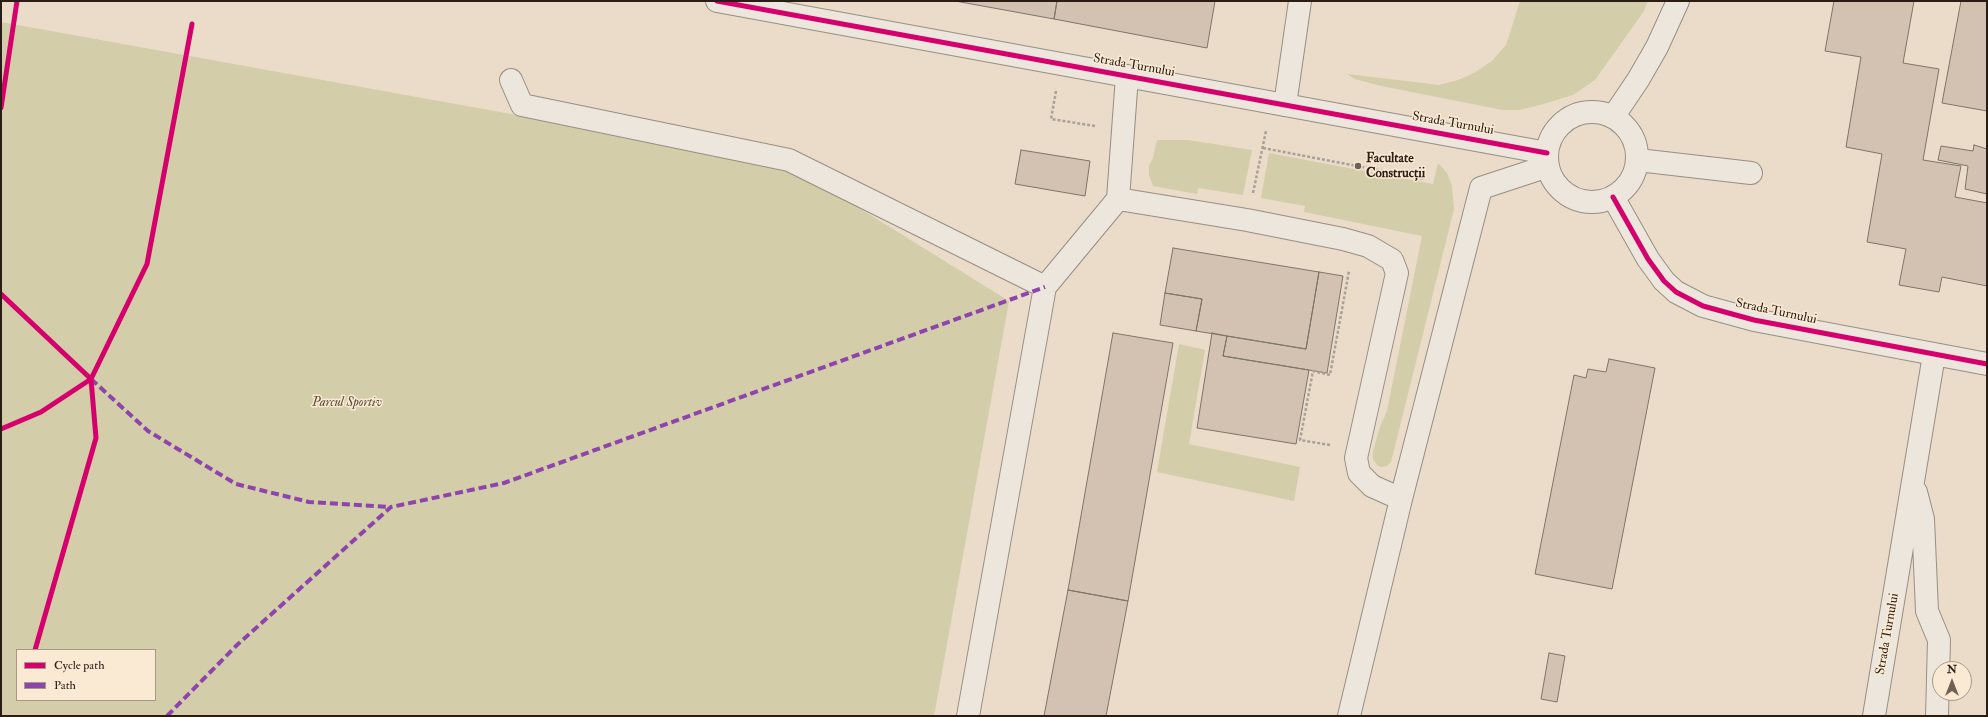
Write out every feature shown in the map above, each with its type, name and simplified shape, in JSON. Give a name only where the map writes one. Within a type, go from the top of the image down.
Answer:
[{"type":"street","name":"Strada Turnului","points":[[717,1],[1279,104],[1547,160]]},
{"type":"street","points":[[1279,104],[1300,1]]},
{"type":"street","points":[[1613,117],[1638,80],[1657,47],[1678,1]]},
{"type":"street","points":[[968,716],[1045,287],[1118,199],[1128,76]]},
{"type":"street","points":[[512,80],[522,105],[789,160],[1045,287]]},
{"type":"street","points":[[1599,112],[1613,117],[1621,122],[1632,135],[1637,150],[1638,160],[1634,175],[1630,182],[1613,197],[1600,202],[1586,202],[1573,198],[1561,191],[1553,179],[1547,160],[1551,138],[1559,127],[1570,117],[1584,113],[1599,112]]},
{"type":"street","points":[[1349,716],[1401,498],[1481,188],[1547,160]]},
{"type":"street","points":[[1638,160],[1751,173]]},
{"type":"street","name":"Strada Turnului","points":[[1613,197],[1648,259],[1664,281],[1676,292],[1703,306],[1754,320],[1987,364]]},
{"type":"street","points":[[1118,199],[1247,220],[1368,246],[1392,260],[1397,273],[1356,458],[1359,473],[1372,486],[1401,498]]},
{"type":"street","name":"Strada Turnului","points":[[1874,716],[1934,355]]},
{"type":"street","name":"Strada Turnului","points":[[1914,481],[1922,519],[1927,611],[1939,640],[1937,716]]},
{"type":"path","points":[[1061,64],[1051,120],[1123,130]]},
{"type":"path","points":[[1247,220],[1262,148],[1279,104]]},
{"type":"path","points":[[1262,148],[1426,179]]},
{"type":"path","points":[[1349,270],[1330,375],[1313,371],[1300,440],[1357,450]]},
{"type":"green space","points":[[1520,1],[1648,1],[1644,11],[1595,80],[1573,95],[1540,105],[1519,110],[1503,110],[1381,86],[1355,79],[1347,74],[1439,85],[1458,80],[1474,73],[1492,61],[1506,45]]},
{"type":"green space","name":"Parcul Sportiv","points":[[1,22],[788,164],[1009,301],[934,716],[1,716]]},
{"type":"green space","points":[[1157,140],[1188,140],[1252,150],[1243,195],[1198,188],[1197,194],[1153,186],[1149,175],[1149,166],[1153,158]]},
{"type":"green space","points":[[1269,153],[1433,184],[1438,163],[1447,173],[1452,186],[1454,209],[1391,462],[1387,466],[1381,467],[1377,465],[1373,459],[1373,451],[1380,427],[1387,411],[1422,236],[1304,212],[1305,206],[1261,198]]},
{"type":"green space","points":[[1179,344],[1205,350],[1189,444],[1300,467],[1294,501],[1157,472]]},
{"type":"building","points":[[955,1],[1057,1],[1054,19]]},
{"type":"building","points":[[1057,1],[1215,1],[1207,48],[1054,19]]},
{"type":"building","points":[[1834,1],[1914,1],[1903,63],[1939,69],[1923,160],[1961,166],[1955,197],[1987,203],[1987,286],[1942,277],[1939,292],[1899,285],[1906,249],[1867,242],[1882,154],[1846,147],[1861,57],[1825,51]]},
{"type":"building","points":[[1961,1],[1987,1],[1987,111],[1942,103]]},
{"type":"building","points":[[1974,145],[1987,149],[1987,194],[1965,189],[1968,166],[1938,160],[1941,146],[1973,151]]},
{"type":"building","points":[[1021,150],[1090,161],[1085,196],[1015,184]]},
{"type":"building","points":[[1173,248],[1319,272],[1306,349],[1196,331],[1202,299],[1165,293]]},
{"type":"building","points":[[1319,272],[1343,276],[1327,373],[1223,356],[1227,336],[1306,349]]},
{"type":"building","points":[[1165,293],[1202,299],[1196,331],[1160,325]]},
{"type":"building","points":[[1113,333],[1173,343],[1128,601],[1068,590]]},
{"type":"building","points":[[1212,333],[1227,336],[1223,356],[1309,370],[1296,444],[1197,428]]},
{"type":"building","points":[[1609,359],[1655,368],[1612,589],[1535,574],[1574,375],[1586,378],[1588,369],[1606,372]]},
{"type":"building","points":[[1068,590],[1128,601],[1106,716],[1044,716]]},
{"type":"building","points":[[1549,653],[1565,656],[1557,702],[1541,699]]},
{"type":"marked path","points":[[167,716],[237,645],[391,507],[504,483],[1045,287]]},
{"type":"marked path","points":[[91,379],[148,431],[236,484],[309,502],[391,507]]},
{"type":"cycle path","points":[[1,108],[17,1]]},
{"type":"cycle path","points":[[717,1],[1547,153]]},
{"type":"cycle path","points":[[1,429],[41,412],[91,379],[147,264],[192,24]]},
{"type":"cycle path","points":[[1613,197],[1648,259],[1664,281],[1676,292],[1703,306],[1754,320],[1987,364]]},
{"type":"cycle path","points":[[1,294],[91,379],[96,438],[35,649]]},
{"type":"place","name":"Facultate Construcții","points":[[1358,166]]}]
